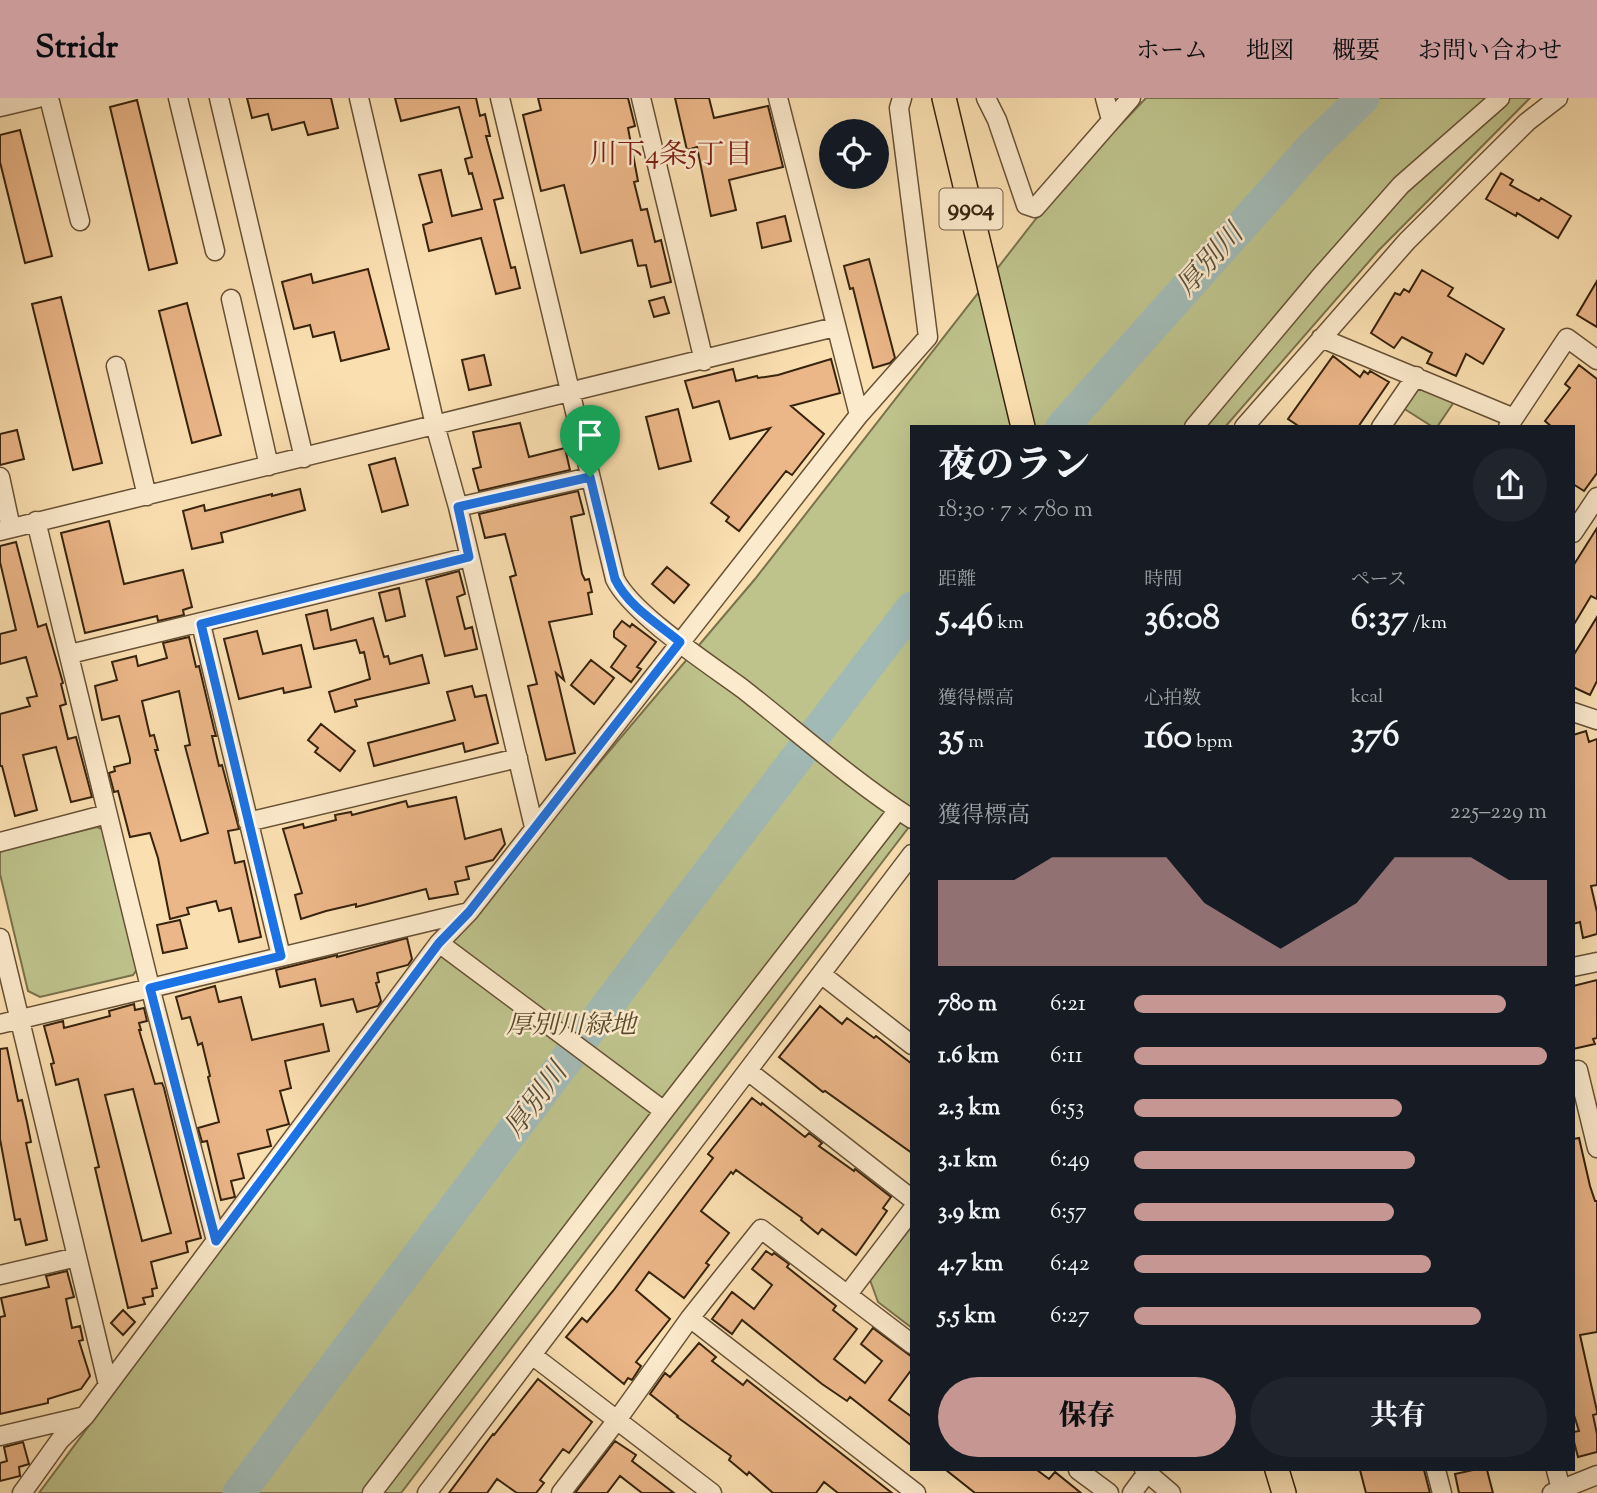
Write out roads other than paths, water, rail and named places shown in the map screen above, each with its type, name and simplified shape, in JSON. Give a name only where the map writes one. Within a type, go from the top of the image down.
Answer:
[{"type":"main road","name":"9904","points":[[944,98],[1023,425]]},
{"type":"main road","points":[[1277,1471],[1284,1493]]},
{"type":"street","points":[[0,107],[38,98]]},
{"type":"street","points":[[49,98],[80,221]]},
{"type":"street","points":[[178,98],[215,251]]},
{"type":"street","points":[[219,98],[304,458]]},
{"type":"street","points":[[359,98],[435,425],[458,507],[534,827]]},
{"type":"street","points":[[372,1493],[660,1109],[905,815],[680,642],[627,598],[620,589],[615,579],[569,393],[500,98]]},
{"type":"street","points":[[641,98],[704,360]]},
{"type":"street","points":[[779,98],[859,415]]},
{"type":"street","points":[[22,1493],[60,1440],[85,1416],[439,943],[469,912],[859,415],[928,337],[899,108],[902,98]]},
{"type":"street","points":[[986,98],[997,120],[1026,205],[1035,208],[1131,98]]},
{"type":"street","points":[[1105,98],[1111,120]]},
{"type":"street","points":[[1196,425],[1401,185],[1500,98]]},
{"type":"street","points":[[1246,425],[1407,241],[1527,122],[1558,98]]},
{"type":"street","points":[[230,299],[269,466]]},
{"type":"street","points":[[0,477],[6,529],[835,327]]},
{"type":"street","points":[[1321,338],[1416,376],[1511,422],[1567,338],[1597,360]]},
{"type":"street","points":[[116,366],[147,496]]},
{"type":"street","points":[[1382,425],[1416,376]]},
{"type":"street","points":[[458,507],[590,477]]},
{"type":"street","points":[[1575,530],[1597,497]]},
{"type":"street","points":[[36,521],[150,988],[216,1241]]},
{"type":"street","points":[[69,654],[469,557]]},
{"type":"street","points":[[201,624],[281,956]]},
{"type":"street","points":[[1575,713],[1597,720]]},
{"type":"street","points":[[248,822],[518,758]]},
{"type":"street","points":[[0,842],[107,814]]},
{"type":"street","points":[[427,1493],[821,974],[906,874]]},
{"type":"street","points":[[0,1024],[469,912]]},
{"type":"street","points":[[0,938],[108,1385]]},
{"type":"street","points":[[439,943],[660,1109]]},
{"type":"street","points":[[1575,966],[1597,961]]},
{"type":"street","points":[[821,974],[910,1043]]},
{"type":"street","points":[[1597,1066],[1576,1071],[1597,1148]]},
{"type":"street","points":[[748,1071],[910,1197]]},
{"type":"street","points":[[848,1294],[910,1213]]},
{"type":"street","points":[[561,1493],[690,1318],[761,1229],[910,1341]]},
{"type":"street","points":[[0,1275],[77,1257]]},
{"type":"street","points":[[690,1318],[916,1493]]},
{"type":"street","points":[[532,1355],[712,1493]]},
{"type":"street","points":[[0,1436],[85,1416]]},
{"type":"street","points":[[1079,1471],[1109,1493]]},
{"type":"street","points":[[1132,1493],[1147,1471],[1171,1493]]},
{"type":"street","points":[[1436,1471],[1442,1493]]},
{"type":"street","points":[[1556,1471],[1557,1491],[1597,1475]]},
{"type":"waterway","name":"厚別川","points":[[1064,425],[1313,146],[1363,98]]},
{"type":"waterway","name":"厚別川","points":[[239,1493],[910,611]]},
{"type":"district","name":"川下4条5丁目","points":[[671,156]]},
{"type":"park label","name":"厚別川緑地","points":[[571,1026]]}]
